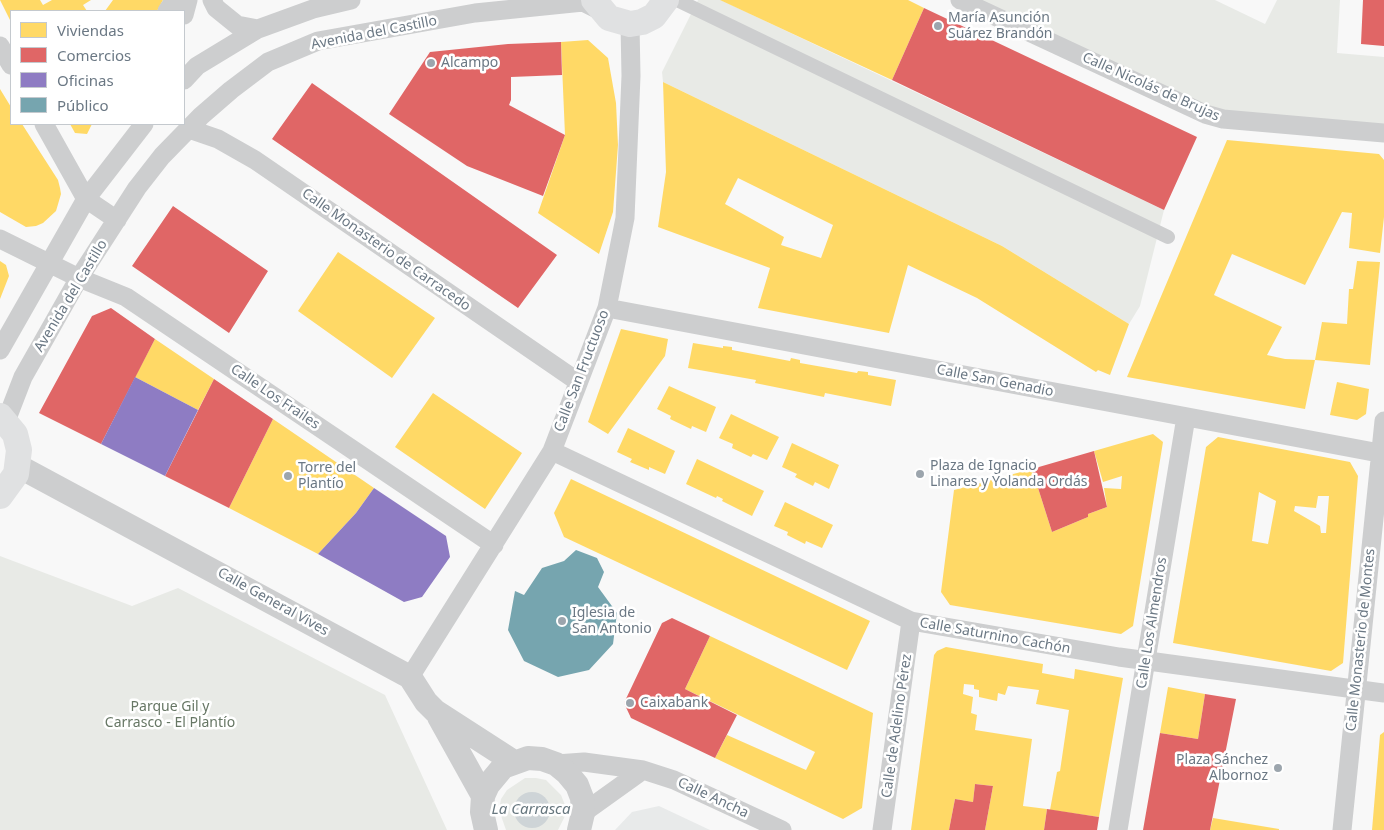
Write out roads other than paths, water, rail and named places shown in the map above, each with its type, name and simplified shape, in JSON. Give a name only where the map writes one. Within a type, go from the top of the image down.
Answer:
[{"type":"main road","points":[[598,5],[614,20],[630,24],[642,22],[654,16],[666,0]]},
{"type":"main road","points":[[3,419],[15,434],[19,450],[10,481]]},
{"type":"street","points":[[212,0],[220,12],[237,25],[258,29]]},
{"type":"street","points":[[185,79],[197,66],[258,29],[313,9],[351,0]]},
{"type":"street","points":[[677,0],[1168,236]]},
{"type":"street","name":"Calle Nicolás de Brujas","points":[[960,0],[1223,119],[1384,132]]},
{"type":"street","name":"Avenida del Castillo","points":[[3,419],[23,378],[79,278],[137,188],[162,156],[189,128],[231,90],[268,62],[318,41],[475,14],[583,2],[598,5]]},
{"type":"street","name":"Calle San Fructuoso","points":[[410,678],[552,451],[577,381],[607,308],[626,218],[631,76],[630,24]]},
{"type":"street","points":[[0,46],[10,64]]},
{"type":"street","points":[[45,125],[86,199],[117,220]]},
{"type":"street","points":[[0,350],[48,262],[86,199],[143,125]]},
{"type":"street","name":"Calle Monasterio de Carracedo","points":[[189,128],[218,139],[255,160],[577,381]]},
{"type":"street","name":"Calle Los Frailes","points":[[0,239],[79,278],[126,297],[494,545]]},
{"type":"street","name":"Calle San Genadio","points":[[607,308],[1382,454]]},
{"type":"street","name":"Calle Los Almendros","points":[[1118,830],[1186,417]]},
{"type":"street","name":"Calle Monasterio de Montes","points":[[1342,830],[1384,421]]},
{"type":"street","name":"Calle Saturnino Cachón","points":[[552,451],[911,621],[1146,660],[1384,692]]},
{"type":"street","name":"Calle General Vives","points":[[10,481],[97,508],[410,678],[426,702],[435,711],[514,762]]},
{"type":"street","name":"Calle de Adelino Pérez","points":[[882,830],[911,621]]},
{"type":"street","name":"Calle General Vives","points":[[435,711],[483,796]]},
{"type":"street","points":[[486,830],[482,812],[483,796],[494,775],[514,762],[528,758],[542,759],[556,764],[577,784],[582,798],[581,822]]},
{"type":"street","name":"Calle Ancha","points":[[556,764],[584,762],[643,770],[674,780],[782,830]]},
{"type":"street","points":[[581,822],[643,770]]},
{"type":"water","name":"La Carrasca","points":[[532,792],[539,793],[545,797],[549,803],[549,817],[545,823],[539,827],[532,828],[525,827],[519,823],[515,817],[514,810],[515,803],[519,797],[525,793]]},
{"type":"place","name":"María Asunción Suárez Brandón","points":[[938,26]]},
{"type":"place","name":"Alcampo","points":[[431,63]]},
{"type":"place","name":"Plaza de Ignacio Linares y Yolanda Ordás","points":[[920,474]]},
{"type":"place","name":"Torre del Plantío","points":[[288,476]]},
{"type":"place","name":"Iglesia de San Antonio","points":[[562,621]]},
{"type":"place","name":"Caixabank","points":[[630,703]]},
{"type":"place","name":"Plaza Sánchez Albornoz","points":[[1278,768]]},
{"type":"park label","name":"Parque Gil y Carrasco - El Plantío","points":[[170,716]]}]
